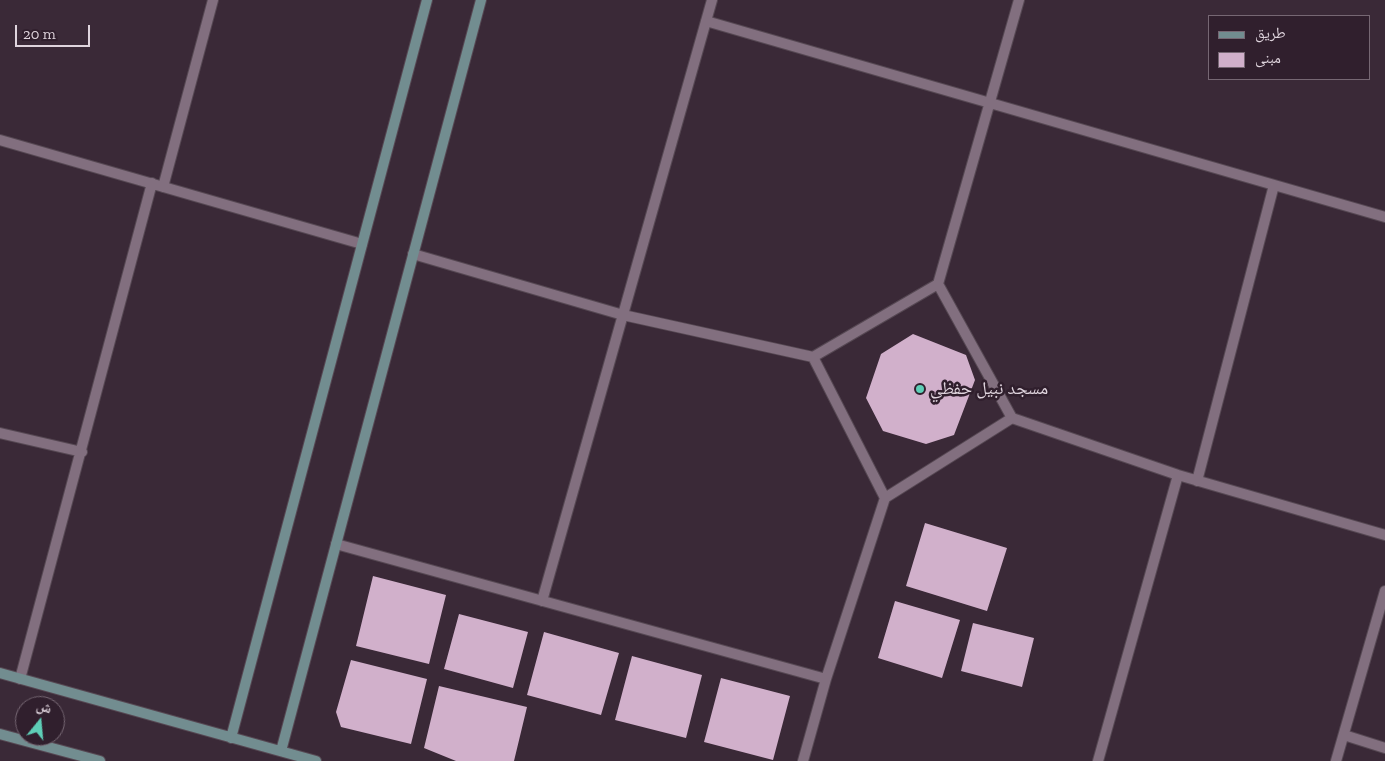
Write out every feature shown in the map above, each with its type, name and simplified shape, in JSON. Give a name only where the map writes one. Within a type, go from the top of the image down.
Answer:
[{"type":"street","points":[[163,187],[213,0]]},
{"type":"street","points":[[231,738],[427,0]]},
{"type":"street","points":[[281,752],[481,0]]},
{"type":"street","points":[[542,601],[712,0]]},
{"type":"street","points":[[413,254],[623,315],[813,357],[938,284],[1019,0]]},
{"type":"street","points":[[706,21],[1385,218]]},
{"type":"street","points":[[0,140],[362,244]]},
{"type":"street","points":[[20,679],[82,452],[152,183]]},
{"type":"street","points":[[1197,481],[1274,185]]},
{"type":"street","points":[[938,284],[1012,418],[1197,481],[1385,535]]},
{"type":"street","points":[[813,357],[885,498]]},
{"type":"street","points":[[803,761],[826,679],[885,498],[1012,418]]},
{"type":"street","points":[[0,433],[82,452]]},
{"type":"street","points":[[1098,761],[1178,475]]},
{"type":"street","points":[[336,544],[826,679]]},
{"type":"street","points":[[1336,761],[1385,591]]},
{"type":"street","points":[[0,674],[316,761]]},
{"type":"street","points":[[0,734],[100,761]]},
{"type":"street","points":[[1344,735],[1385,748]]},
{"type":"building","name":"مسجد نبيل حفظي","points":[[913,334],[966,355],[975,380],[954,435],[926,444],[883,431],[866,398],[881,354]]},
{"type":"building","points":[[925,523],[1007,548],[987,611],[906,586]]},
{"type":"building","points":[[373,576],[446,595],[429,664],[356,646]]},
{"type":"building","points":[[895,601],[960,620],[942,678],[878,658]]},
{"type":"building","points":[[459,614],[528,632],[513,688],[444,669]]},
{"type":"building","points":[[973,623],[1034,638],[1022,687],[961,671]]},
{"type":"building","points":[[544,632],[619,653],[601,715],[527,695]]},
{"type":"building","points":[[632,656],[702,675],[686,738],[615,720]]},
{"type":"building","points":[[351,660],[427,679],[411,744],[341,727],[336,712]]},
{"type":"building","points":[[721,678],[790,696],[773,760],[704,742]]},
{"type":"building","points":[[439,686],[527,707],[514,761],[456,761],[424,748]]},
{"type":"place","name":"مسجد نبيل حفظي","points":[[920,389]]}]
